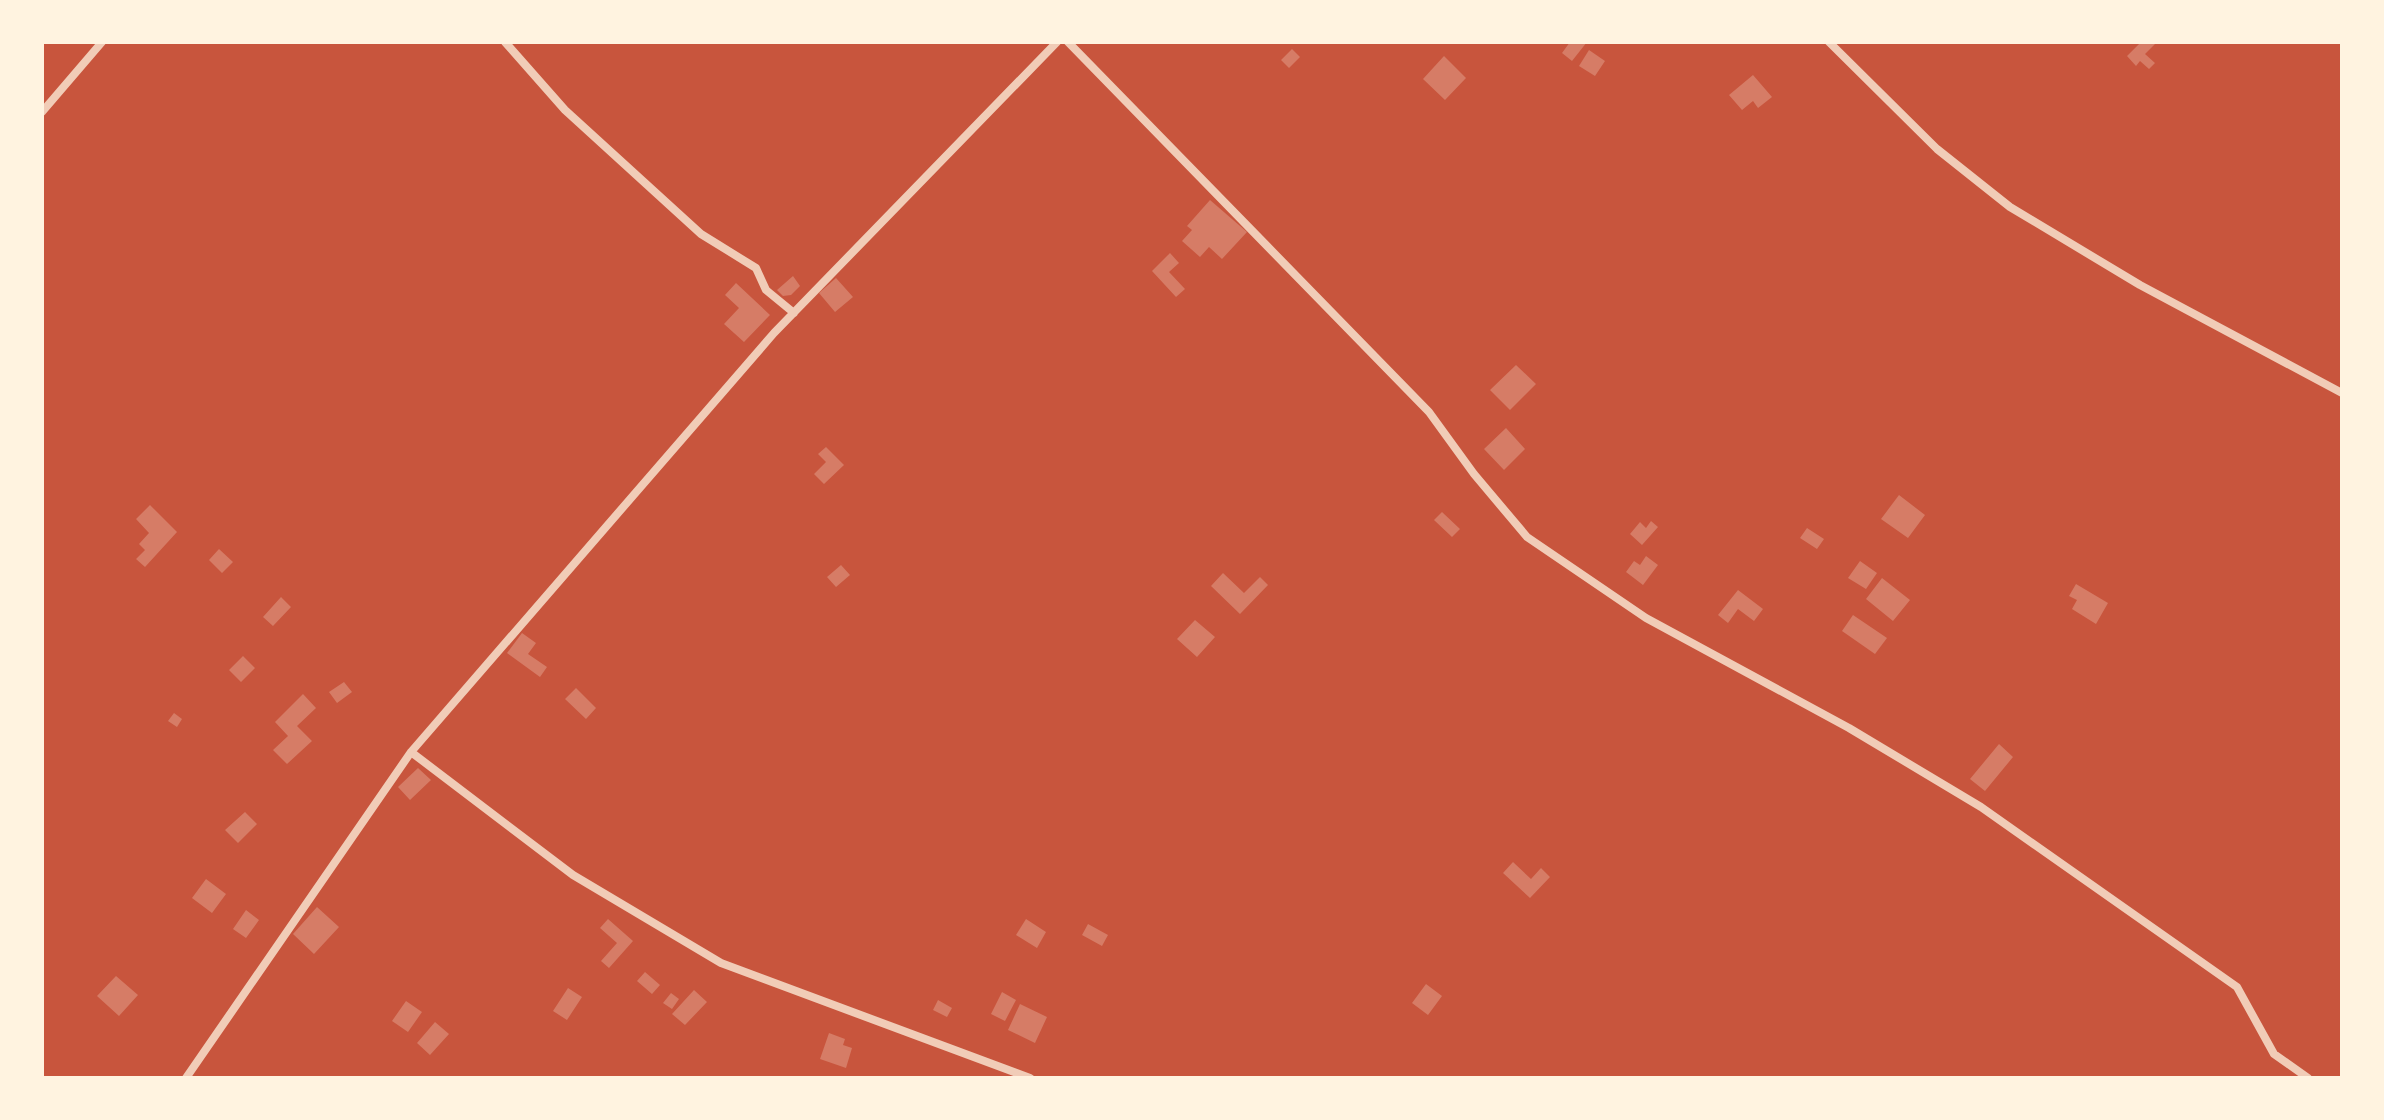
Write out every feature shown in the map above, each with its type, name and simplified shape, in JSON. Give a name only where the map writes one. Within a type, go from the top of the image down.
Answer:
[{"type":"street","points":[[42,112],[102,42]]},
{"type":"street","points":[[505,42],[565,110],[701,234],[756,268],[766,290],[794,313]]},
{"type":"street","points":[[186,1078],[411,752],[794,313],[1057,42]]},
{"type":"street","points":[[1068,42],[1429,412],[1474,474],[1527,537],[1646,618],[1849,728],[1994,816],[2237,987],[2274,1054],[2308,1078]]},
{"type":"street","points":[[1829,42],[1937,149],[2010,207],[2140,285],[2342,393]]},
{"type":"street","points":[[411,752],[573,875],[721,963],[1030,1078]]},
{"type":"building","points":[[1570,42],[1587,42],[1572,61],[1562,53]]},
{"type":"building","points":[[2141,42],[2155,44],[2145,54],[2155,63],[2149,69],[2140,61],[2136,66],[2127,56]]},
{"type":"building","points":[[1292,49],[1300,57],[1289,68],[1281,60]]},
{"type":"building","points":[[1589,50],[1605,61],[1595,76],[1579,66]]},
{"type":"building","points":[[1444,56],[1466,78],[1445,100],[1423,79]]},
{"type":"building","points":[[1753,75],[1772,97],[1758,108],[1753,101],[1742,110],[1729,95]]},
{"type":"building","points":[[1210,200],[1247,232],[1222,259],[1209,247],[1200,257],[1182,241],[1192,230],[1187,226]]},
{"type":"building","points":[[1170,253],[1179,263],[1169,272],[1185,289],[1176,297],[1152,271]]},
{"type":"building","points":[[793,276],[800,286],[791,295],[783,296],[777,290]]},
{"type":"building","points":[[836,278],[853,297],[835,312],[819,293]]},
{"type":"building","points":[[736,283],[770,315],[744,342],[724,324],[739,308],[725,295]]},
{"type":"building","points":[[1516,365],[1536,384],[1510,410],[1490,390]]},
{"type":"building","points":[[1506,428],[1525,449],[1504,470],[1484,449]]},
{"type":"building","points":[[826,447],[844,465],[824,484],[814,474],[826,462],[818,454]]},
{"type":"building","points":[[1899,495],[1925,515],[1908,538],[1881,519]]},
{"type":"building","points":[[150,505],[177,532],[145,567],[136,559],[145,550],[139,544],[149,533],[136,519]]},
{"type":"building","points":[[1442,512],[1460,529],[1452,537],[1434,520]]},
{"type":"building","points":[[1651,521],[1658,527],[1642,545],[1630,534],[1640,522],[1646,528]]},
{"type":"building","points":[[1807,528],[1824,539],[1817,549],[1800,538]]},
{"type":"building","points":[[219,549],[233,562],[222,573],[209,560]]},
{"type":"building","points":[[1646,556],[1658,565],[1643,585],[1626,572],[1634,561],[1640,565]]},
{"type":"building","points":[[1860,561],[1877,573],[1866,589],[1848,578]]},
{"type":"building","points":[[841,565],[850,575],[836,587],[827,577]]},
{"type":"building","points":[[1223,573],[1244,593],[1260,577],[1268,585],[1240,614],[1211,586]]},
{"type":"building","points":[[1882,578],[1910,600],[1893,621],[1866,599]]},
{"type":"building","points":[[2076,584],[2108,603],[2096,624],[2072,609],[2077,600],[2069,596]]},
{"type":"building","points":[[1738,590],[1763,609],[1754,621],[1738,609],[1728,623],[1718,615]]},
{"type":"building","points":[[281,597],[291,607],[273,626],[263,617]]},
{"type":"building","points":[[1853,615],[1887,638],[1875,654],[1842,631]]},
{"type":"building","points":[[1195,620],[1215,637],[1197,657],[1177,639]]},
{"type":"building","points":[[522,633],[536,643],[528,654],[547,667],[540,677],[507,653]]},
{"type":"building","points":[[243,656],[255,668],[241,682],[229,670]]},
{"type":"building","points":[[344,682],[352,692],[337,703],[329,692]]},
{"type":"building","points":[[576,688],[596,708],[586,719],[565,699]]},
{"type":"building","points":[[303,694],[316,708],[297,726],[312,741],[287,764],[273,750],[288,736],[275,722]]},
{"type":"building","points":[[174,713],[182,719],[177,727],[168,721]]},
{"type":"building","points":[[1999,744],[2013,757],[1985,791],[1970,779]]},
{"type":"building","points":[[418,768],[431,780],[410,800],[398,787]]},
{"type":"building","points":[[245,812],[257,824],[238,843],[225,830]]},
{"type":"building","points":[[1513,862],[1531,879],[1541,868],[1550,877],[1530,898],[1503,873]]},
{"type":"building","points":[[206,879],[226,894],[212,913],[192,898]]},
{"type":"building","points":[[317,907],[339,927],[314,954],[293,934]]},
{"type":"building","points":[[246,910],[259,920],[246,938],[233,929]]},
{"type":"building","points":[[608,919],[633,941],[609,968],[601,961],[617,943],[600,928]]},
{"type":"building","points":[[1026,919],[1046,932],[1037,948],[1016,935]]},
{"type":"building","points":[[1088,924],[1108,935],[1102,946],[1082,935]]},
{"type":"building","points":[[645,972],[660,985],[652,994],[637,981]]},
{"type":"building","points":[[116,976],[138,995],[119,1016],[97,996]]},
{"type":"building","points":[[1426,984],[1442,996],[1428,1015],[1412,1003]]},
{"type":"building","points":[[568,988],[582,997],[567,1020],[553,1011]]},
{"type":"building","points":[[694,990],[707,1002],[685,1025],[672,1014]]},
{"type":"building","points":[[1002,992],[1016,1000],[1005,1021],[991,1014]]},
{"type":"building","points":[[671,993],[679,999],[672,1009],[663,1003]]},
{"type":"building","points":[[938,1000],[952,1008],[947,1017],[933,1010]]},
{"type":"building","points":[[406,1001],[422,1012],[408,1032],[392,1021]]},
{"type":"building","points":[[1020,1004],[1047,1017],[1035,1043],[1008,1030]]},
{"type":"building","points":[[435,1022],[449,1034],[430,1055],[417,1043]]},
{"type":"building","points":[[829,1033],[845,1039],[843,1045],[852,1048],[846,1068],[820,1059]]}]
